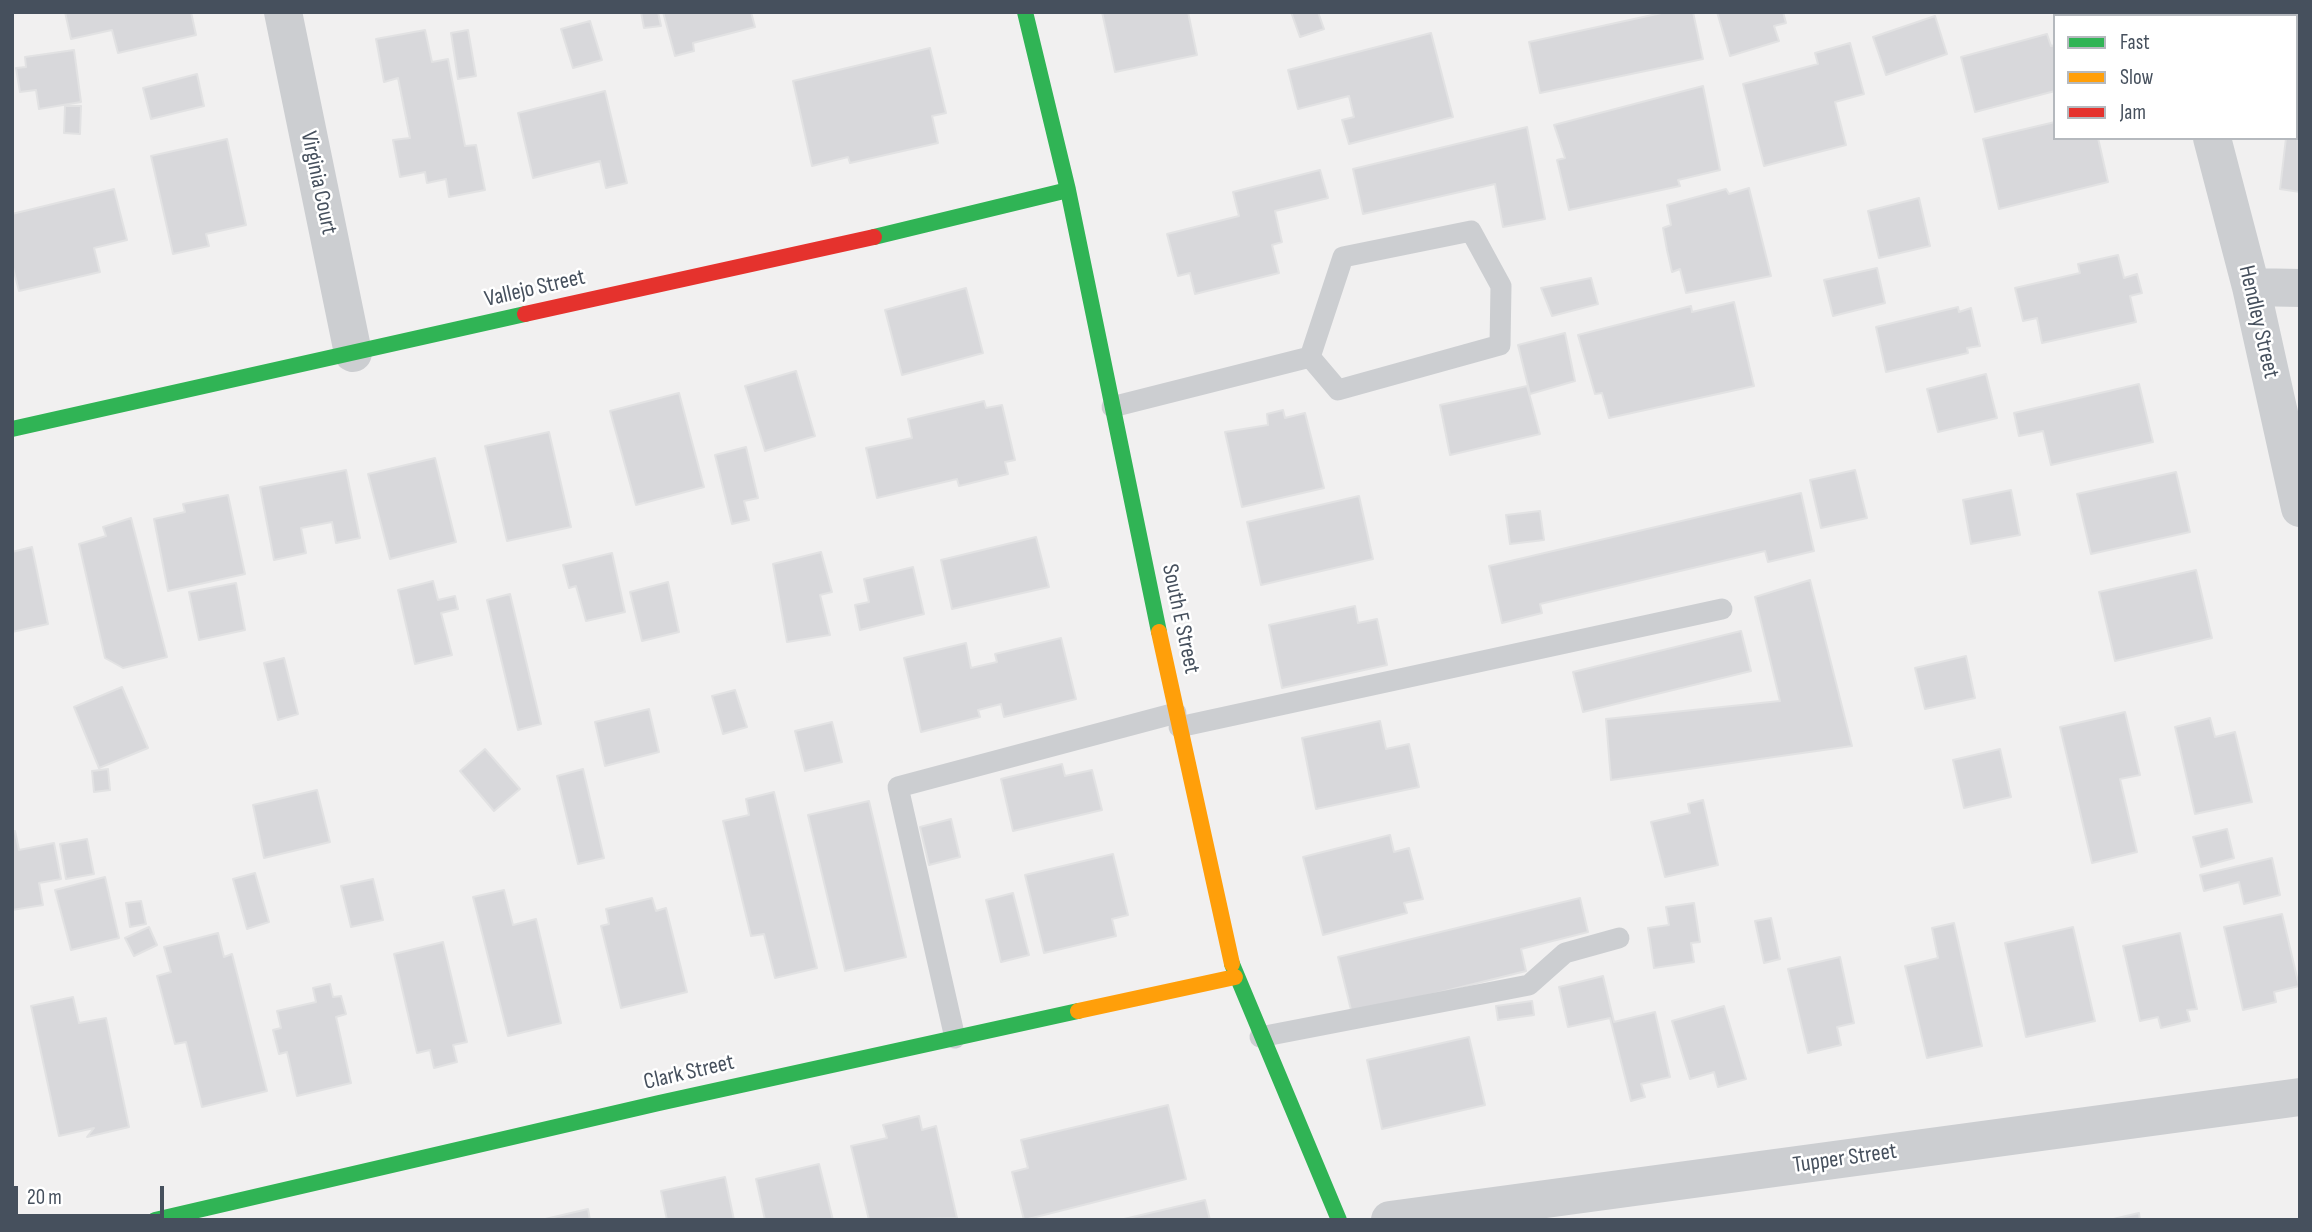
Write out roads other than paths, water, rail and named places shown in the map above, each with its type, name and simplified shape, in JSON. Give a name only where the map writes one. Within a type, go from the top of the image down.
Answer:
[{"type":"street","name":"Virginia Court","points":[[283,12],[353,353]]},
{"type":"street","name":"South E Street","points":[[1025,12],[1068,190],[1178,720],[1235,977],[1339,1220]]},
{"type":"street","name":"Hendley Street","points":[[2213,140],[2251,287],[2300,508]]},
{"type":"street","name":"Vallejo Street","points":[[12,429],[1002,208],[1068,190]]},
{"type":"street","points":[[2251,287],[2300,288]]},
{"type":"street","name":"Clark Street","points":[[155,1220],[1235,977]]},
{"type":"street","name":"Tupper Street","points":[[1390,1220],[2300,1097]]},
{"type":"lane","points":[[1471,230],[1501,286],[1500,345],[1338,390],[1310,357],[1343,257],[1471,230]]},
{"type":"lane","points":[[1112,407],[1310,357]]},
{"type":"lane","points":[[955,1038],[898,787],[1178,720],[1722,609]]},
{"type":"lane","points":[[1261,1037],[1528,985],[1565,953],[1619,938]]}]
